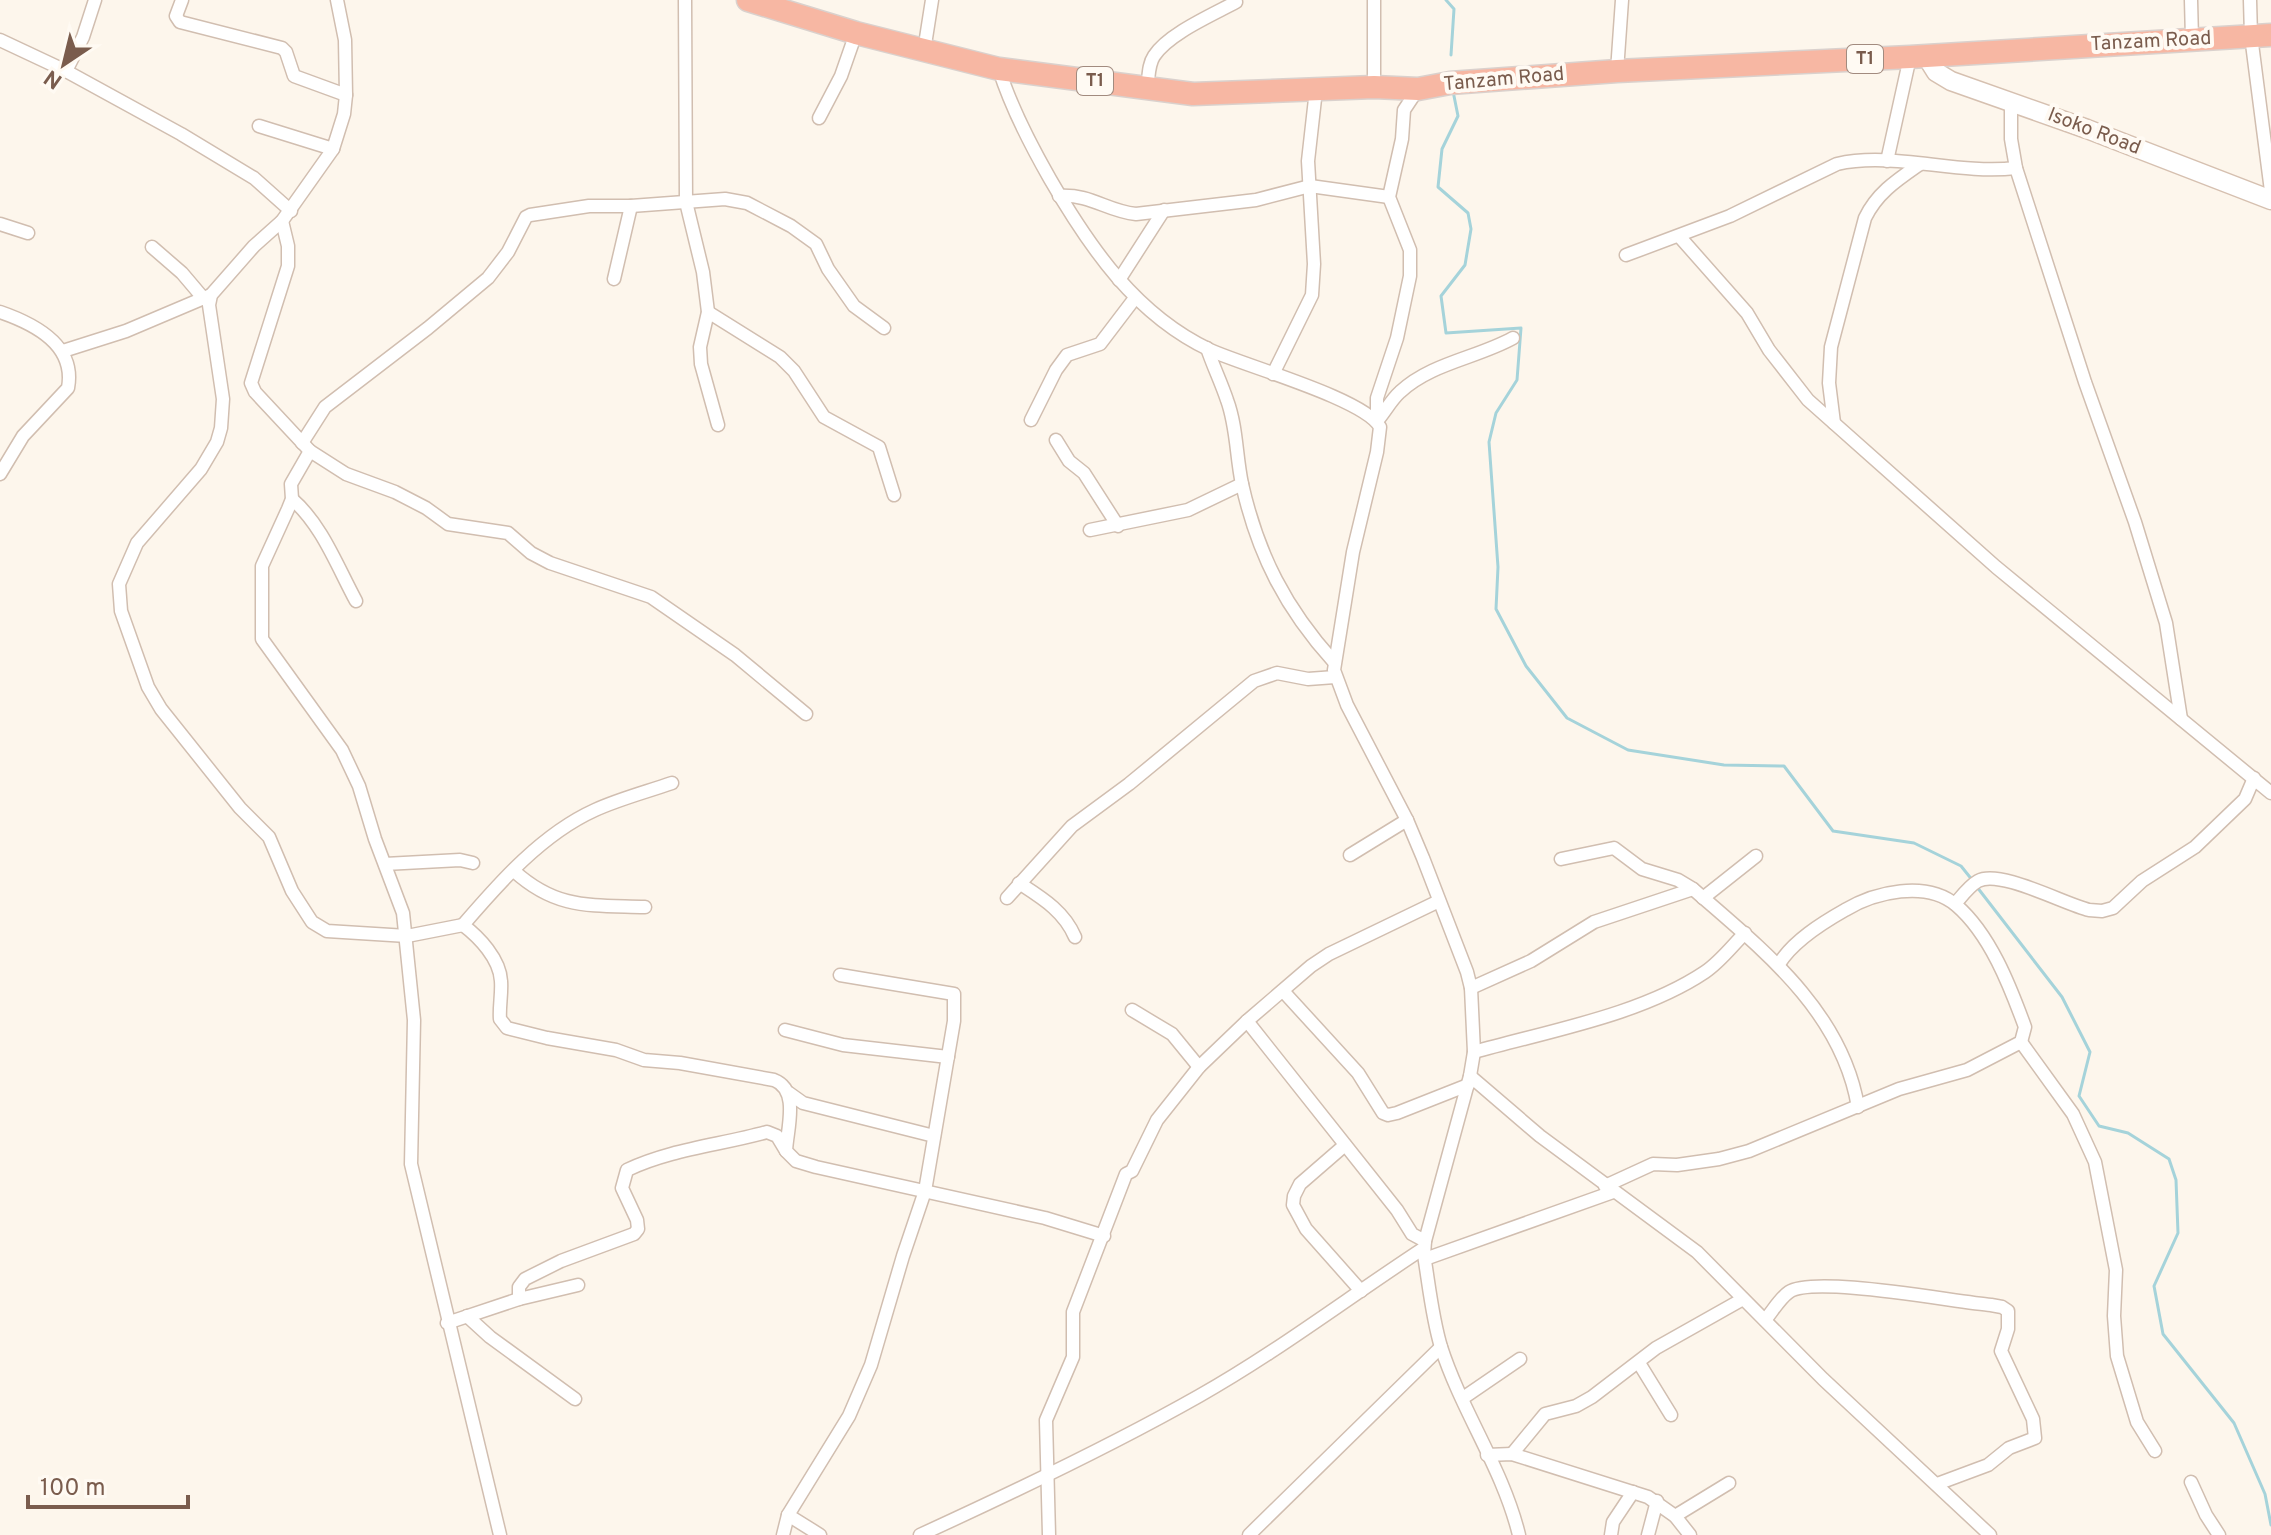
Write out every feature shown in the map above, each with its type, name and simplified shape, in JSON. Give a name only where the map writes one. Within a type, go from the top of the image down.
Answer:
[{"type":"highway","name":"Tanzam Road","points":[[748,0],[856,33],[999,69],[1193,94],[1374,87],[1418,89],[1454,83],[1617,71],[2261,35]]},
{"type":"street","points":[[66,71],[83,37],[95,0]]},
{"type":"street","points":[[182,0],[176,16],[180,22],[282,48],[294,76],[346,95]]},
{"type":"street","points":[[63,351],[126,331],[208,297],[286,216],[333,149],[344,114],[345,40],[337,0]]},
{"type":"street","points":[[685,0],[686,202],[703,272],[708,312],[700,357],[718,425]]},
{"type":"street","points":[[924,51],[932,0]]},
{"type":"street","points":[[1374,0],[1374,87]]},
{"type":"street","points":[[1617,71],[1622,0]]},
{"type":"street","points":[[2191,0],[2192,39]]},
{"type":"street","points":[[2250,0],[2261,35],[2271,191]]},
{"type":"street","points":[[1147,88],[1150,64],[1162,46],[1236,2]]},
{"type":"street","points":[[819,118],[841,76],[856,33]]},
{"type":"street","points":[[0,40],[66,71],[254,178],[286,216],[288,266],[251,383],[255,392],[306,447],[346,474],[395,492],[448,524],[508,533],[531,553],[550,563],[651,597],[723,646],[806,714]]},
{"type":"street","points":[[1887,161],[1918,56]]},
{"type":"street","name":"Isoko Road","points":[[1918,56],[1951,81],[2271,200]]},
{"type":"street","points":[[999,69],[1007,96],[1059,196],[1086,239],[1135,298],[1169,325],[1207,348],[1327,394],[1370,414],[1380,427],[1353,552],[1334,662],[1335,677],[1358,729],[1407,820],[1471,988],[1474,1052],[1425,1249],[1441,1347],[1487,1455],[1505,1489],[1519,1535]]},
{"type":"street","points":[[1377,421],[1377,398],[1397,338],[1410,276],[1410,250],[1389,197],[1402,139],[1404,110],[1418,89]]},
{"type":"street","points":[[1273,374],[1312,295],[1314,264],[1308,161],[1316,90]]},
{"type":"street","points":[[2011,101],[2011,139],[2016,168],[2162,610],[2181,719]]},
{"type":"street","points":[[259,126],[333,149]]},
{"type":"street","points":[[1626,255],[1730,216],[1837,164],[1870,159],[1971,171],[2016,168]]},
{"type":"street","points":[[1834,423],[1829,383],[1831,347],[1865,218],[1872,203],[1885,189],[1920,164]]},
{"type":"street","points":[[1059,196],[1082,195],[1120,212],[1136,214],[1256,200],[1310,186],[1389,197]]},
{"type":"street","points":[[500,1535],[411,1164],[414,1020],[403,913],[359,786],[342,750],[262,639],[262,566],[292,499],[291,484],[325,407],[488,278],[508,252],[526,217],[589,206],[734,200],[747,203],[791,226],[816,244],[828,269],[854,306],[884,328]]},
{"type":"street","points":[[614,279],[631,206]]},
{"type":"street","points":[[1119,280],[1164,210]]},
{"type":"street","points":[[0,224],[28,233]]},
{"type":"street","points":[[1679,236],[1747,313],[1800,392],[1996,567],[2271,793]]},
{"type":"street","points":[[152,247],[208,297],[223,399],[221,428],[211,454],[201,469],[137,543],[119,584],[121,611],[154,699],[240,808],[265,832],[292,891],[312,922],[327,931],[407,936],[463,925],[537,847],[569,824],[593,811],[672,783]]},
{"type":"street","points":[[1031,420],[1067,355],[1100,344],[1135,298]]},
{"type":"street","points":[[0,312],[27,322],[48,336],[63,351],[68,371],[68,388],[23,436],[0,474]]},
{"type":"street","points":[[708,312],[780,357],[794,371],[824,417],[879,447],[894,495]]},
{"type":"street","points":[[1377,421],[1397,394],[1412,381],[1489,351],[1513,338]]},
{"type":"street","points":[[1207,348],[1235,430],[1242,484],[1254,528],[1282,595],[1334,662]]},
{"type":"street","points":[[1056,440],[1069,461],[1084,473],[1118,526]]},
{"type":"street","points":[[1090,530],[1188,510],[1242,484]]},
{"type":"street","points":[[292,499],[307,512],[320,531],[356,601]]},
{"type":"street","points":[[1007,898],[1072,826],[1129,784],[1254,681],[1277,673],[1308,679],[1335,677]]},
{"type":"street","points":[[1955,904],[1978,881],[2012,882],[2080,907],[2107,910],[2142,881],[2195,847],[2243,801],[2254,778]]},
{"type":"street","points":[[1350,855],[1407,820]]},
{"type":"street","points":[[1561,859],[1614,848],[1642,869],[1678,880],[1698,893],[1779,964],[1797,984],[1835,1041],[1850,1075],[1858,1107]]},
{"type":"street","points":[[1471,988],[1531,961],[1594,922],[1698,893],[1756,856]]},
{"type":"street","points":[[385,864],[460,860],[473,863]]},
{"type":"street","points":[[514,871],[532,887],[561,901],[645,907]]},
{"type":"street","points":[[1019,883],[1057,909],[1075,937]]},
{"type":"street","points":[[921,1535],[1201,1395],[1425,1249],[1609,1189],[1653,1164],[1677,1165],[1749,1151],[1911,1085],[1959,1073],[2021,1042],[2025,1027],[2005,977],[1982,936],[1955,904],[1924,893],[1893,892],[1866,899],[1814,931],[1792,948],[1779,964]]},
{"type":"street","points":[[1049,1535],[1046,1420],[1073,1357],[1073,1312],[1126,1174],[1132,1171],[1157,1120],[1199,1067],[1311,966],[1329,954],[1439,901]]},
{"type":"street","points":[[463,925],[483,943],[502,979],[500,1019],[507,1028],[616,1050],[644,1060],[680,1063],[774,1080],[783,1083],[789,1093],[803,1103],[934,1136]]},
{"type":"street","points":[[1474,1052],[1624,1009],[1685,984],[1714,965],[1745,933]]},
{"type":"street","points":[[783,1535],[788,1515],[860,1395],[925,1191],[955,1010],[954,994],[840,975]]},
{"type":"street","points":[[1283,991],[1358,1073],[1383,1113],[1397,1113],[1469,1080]]},
{"type":"street","points":[[1132,1010],[1172,1034],[1199,1067]]},
{"type":"street","points":[[1247,1021],[1425,1249]]},
{"type":"street","points":[[785,1030],[843,1045],[948,1057]]},
{"type":"street","points":[[2021,1042],[2073,1114],[2095,1162],[2116,1270],[2114,1316],[2117,1356],[2137,1422],[2155,1451]]},
{"type":"street","points":[[1469,1080],[1609,1189],[1679,1236],[1863,1418],[1990,1535]]},
{"type":"street","points":[[786,1151],[789,1093]]},
{"type":"street","points":[[519,1299],[519,1287],[525,1279],[561,1261],[634,1234],[638,1229],[637,1220],[622,1188],[627,1170],[675,1153],[767,1132],[777,1136],[796,1161],[1045,1218],[1104,1236]]},
{"type":"street","points":[[1345,1145],[1300,1184],[1293,1205],[1306,1229],[1361,1291]]},
{"type":"street","points":[[447,1323],[519,1299],[578,1285]]},
{"type":"street","points":[[1765,1320],[1787,1292],[1826,1286],[1991,1305],[2008,1311],[2008,1329],[2001,1351],[2033,1419],[2035,1438],[2009,1448],[1988,1465],[1937,1484]]},
{"type":"street","points":[[1512,1454],[1545,1414],[1576,1406],[1602,1391],[1674,1336],[1743,1299]]},
{"type":"street","points":[[467,1316],[519,1359],[575,1399]]},
{"type":"street","points":[[1249,1535],[1441,1347]]},
{"type":"street","points":[[1463,1398],[1520,1359]]},
{"type":"street","points":[[1639,1363],[1671,1415]]},
{"type":"street","points":[[1487,1455],[1512,1454],[1657,1501],[1675,1516],[1690,1535]]},
{"type":"street","points":[[2191,1482],[2219,1535]]},
{"type":"street","points":[[1675,1516],[1729,1483]]},
{"type":"street","points":[[1611,1535],[1613,1522],[1633,1492]]},
{"type":"street","points":[[1648,1535],[1657,1501]]},
{"type":"street","points":[[788,1515],[820,1535]]},
{"type":"waterway","points":[[1446,0],[1454,9],[1451,55]]},
{"type":"waterway","points":[[1453,91],[1458,116],[1442,149],[1438,187],[1468,213],[1471,229],[1465,265],[1441,296],[1446,333],[1521,328],[1517,380],[1496,413],[1489,442],[1498,567],[1496,609],[1526,666],[1567,718],[1628,750],[1724,765],[1784,766],[1833,831],[1914,843],[1961,866],[1973,881]]},
{"type":"waterway","points":[[1977,887],[2062,997],[2090,1052],[2079,1096],[2099,1126],[2128,1133],[2169,1159],[2176,1180],[2178,1233],[2154,1286],[2163,1334],[2234,1423],[2265,1494],[2271,1525]]}]
